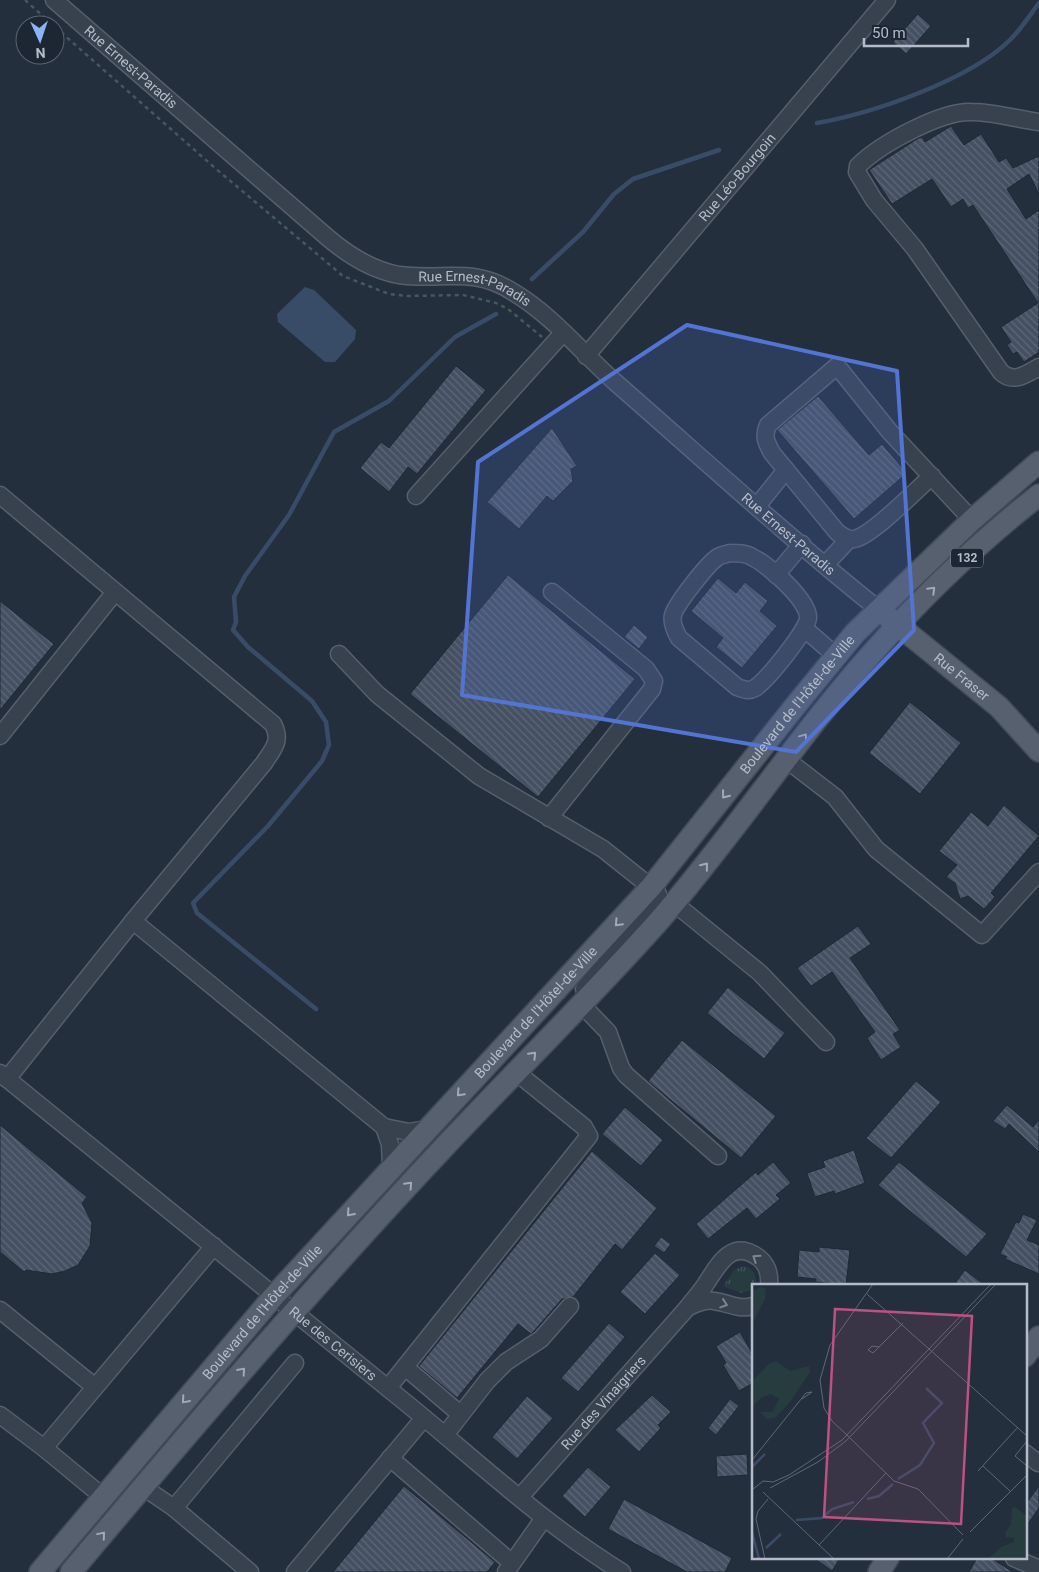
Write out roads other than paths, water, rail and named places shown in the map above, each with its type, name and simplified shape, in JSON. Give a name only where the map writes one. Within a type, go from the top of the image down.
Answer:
[{"type":"main road","name":"Boulevard de l'Hôtel-de-Ville","points":[[40,1572],[102,1496],[274,1296],[651,887],[836,656],[878,610],[972,520],[1039,462]]},
{"type":"main road","name":"Boulevard de l'Hôtel-de-Ville","points":[[71,1572],[293,1311],[674,903],[874,650],[996,531],[1039,495]]},
{"type":"main road","name":"Rue Fraser","points":[[878,610],[999,707],[1039,751]]},
{"type":"main road","points":[[1026,1355],[1039,1337]]},
{"type":"main road","points":[[879,1572],[887,1560]]},
{"type":"street","name":"Rue Ernest-Paradis","points":[[54,0],[327,237],[356,259],[399,275],[463,275],[497,283],[529,302],[586,356],[878,610]]},
{"type":"street","name":"Rue Léo-Bourgoin","points":[[586,356],[887,0]]},
{"type":"street","points":[[1039,122],[987,113],[968,112],[949,115],[913,130],[877,152],[858,166],[857,172],[874,200],[915,249],[1001,372],[1006,376],[1014,378],[1039,367]]},
{"type":"street","points":[[416,496],[563,333]]},
{"type":"street","points":[[932,476],[869,532],[858,538],[849,539],[837,532],[786,470],[765,441],[765,432],[768,425],[837,366],[890,432],[932,476],[972,520]]},
{"type":"street","points":[[757,506],[786,470]]},
{"type":"street","points":[[0,495],[274,724],[278,733],[278,742],[264,763],[3,1076]]},
{"type":"street","points":[[826,565],[849,539]]},
{"type":"street","points":[[776,575],[802,544]]},
{"type":"street","points":[[730,553],[752,556],[776,575],[800,598],[807,608],[808,618],[805,629],[763,681],[754,689],[746,690],[737,686],[678,638],[672,617],[679,603],[718,556],[730,553]]},
{"type":"street","points":[[0,736],[115,592]]},
{"type":"street","points":[[549,818],[652,689],[654,681],[646,669],[552,592]]},
{"type":"street","points":[[805,629],[836,656]]},
{"type":"street","points":[[338,654],[377,694],[479,776],[606,851],[651,887],[659,896],[659,903],[596,974],[554,1032]]},
{"type":"street","points":[[787,760],[835,797],[876,849],[982,935],[1039,872]]},
{"type":"street","points":[[674,903],[760,973],[826,1042]]},
{"type":"street","points":[[133,921],[384,1127],[409,1132],[426,1129]]},
{"type":"street","points":[[581,1004],[608,1032],[621,1068],[626,1075],[718,1156]]},
{"type":"street","points":[[388,1388],[589,1136],[584,1127],[516,1072]]},
{"type":"street","name":"Rue des Cerisiers","points":[[3,1076],[445,1434],[544,1518],[588,1551],[622,1572]]},
{"type":"street","points":[[384,1127],[390,1144],[391,1168]]},
{"type":"street","points":[[44,1448],[214,1246]]},
{"type":"street","name":"Rue des Vinaigriers","points":[[520,1496],[688,1307],[718,1263],[725,1256],[734,1252],[753,1254],[761,1260],[770,1276],[769,1284]]},
{"type":"street","points":[[688,1307],[704,1301],[713,1301],[734,1308],[752,1306]]},
{"type":"street","points":[[445,1434],[506,1362],[541,1339],[570,1306]]},
{"type":"street","points":[[0,1310],[96,1387]]},
{"type":"street","points":[[174,1508],[295,1363]]},
{"type":"street","points":[[405,1366],[460,1414]]},
{"type":"street","points":[[0,1415],[44,1448],[102,1496]]},
{"type":"street","points":[[295,1572],[424,1418]]},
{"type":"street","points":[[1026,1454],[1038,1463]]},
{"type":"street","points":[[390,1458],[509,1568],[544,1518]]},
{"type":"street","points":[[143,1487],[174,1508],[241,1569]]},
{"type":"street","points":[[1019,1560],[1039,1569]]},
{"type":"water","points":[[305,287],[314,290],[356,330],[355,339],[335,362],[325,362],[278,322],[277,314]]},
{"type":"waterway","points":[[817,123],[892,103],[920,93],[971,68],[992,55],[1010,40],[1039,3]]},
{"type":"waterway","points":[[532,279],[583,232],[614,194],[633,179],[719,150]]},
{"type":"waterway","points":[[316,1009],[197,913],[193,903],[268,826],[322,761],[329,745],[326,722],[312,701],[248,647],[233,630],[236,622],[234,597],[245,576],[289,515],[334,432],[389,401],[455,337],[496,314]]}]
